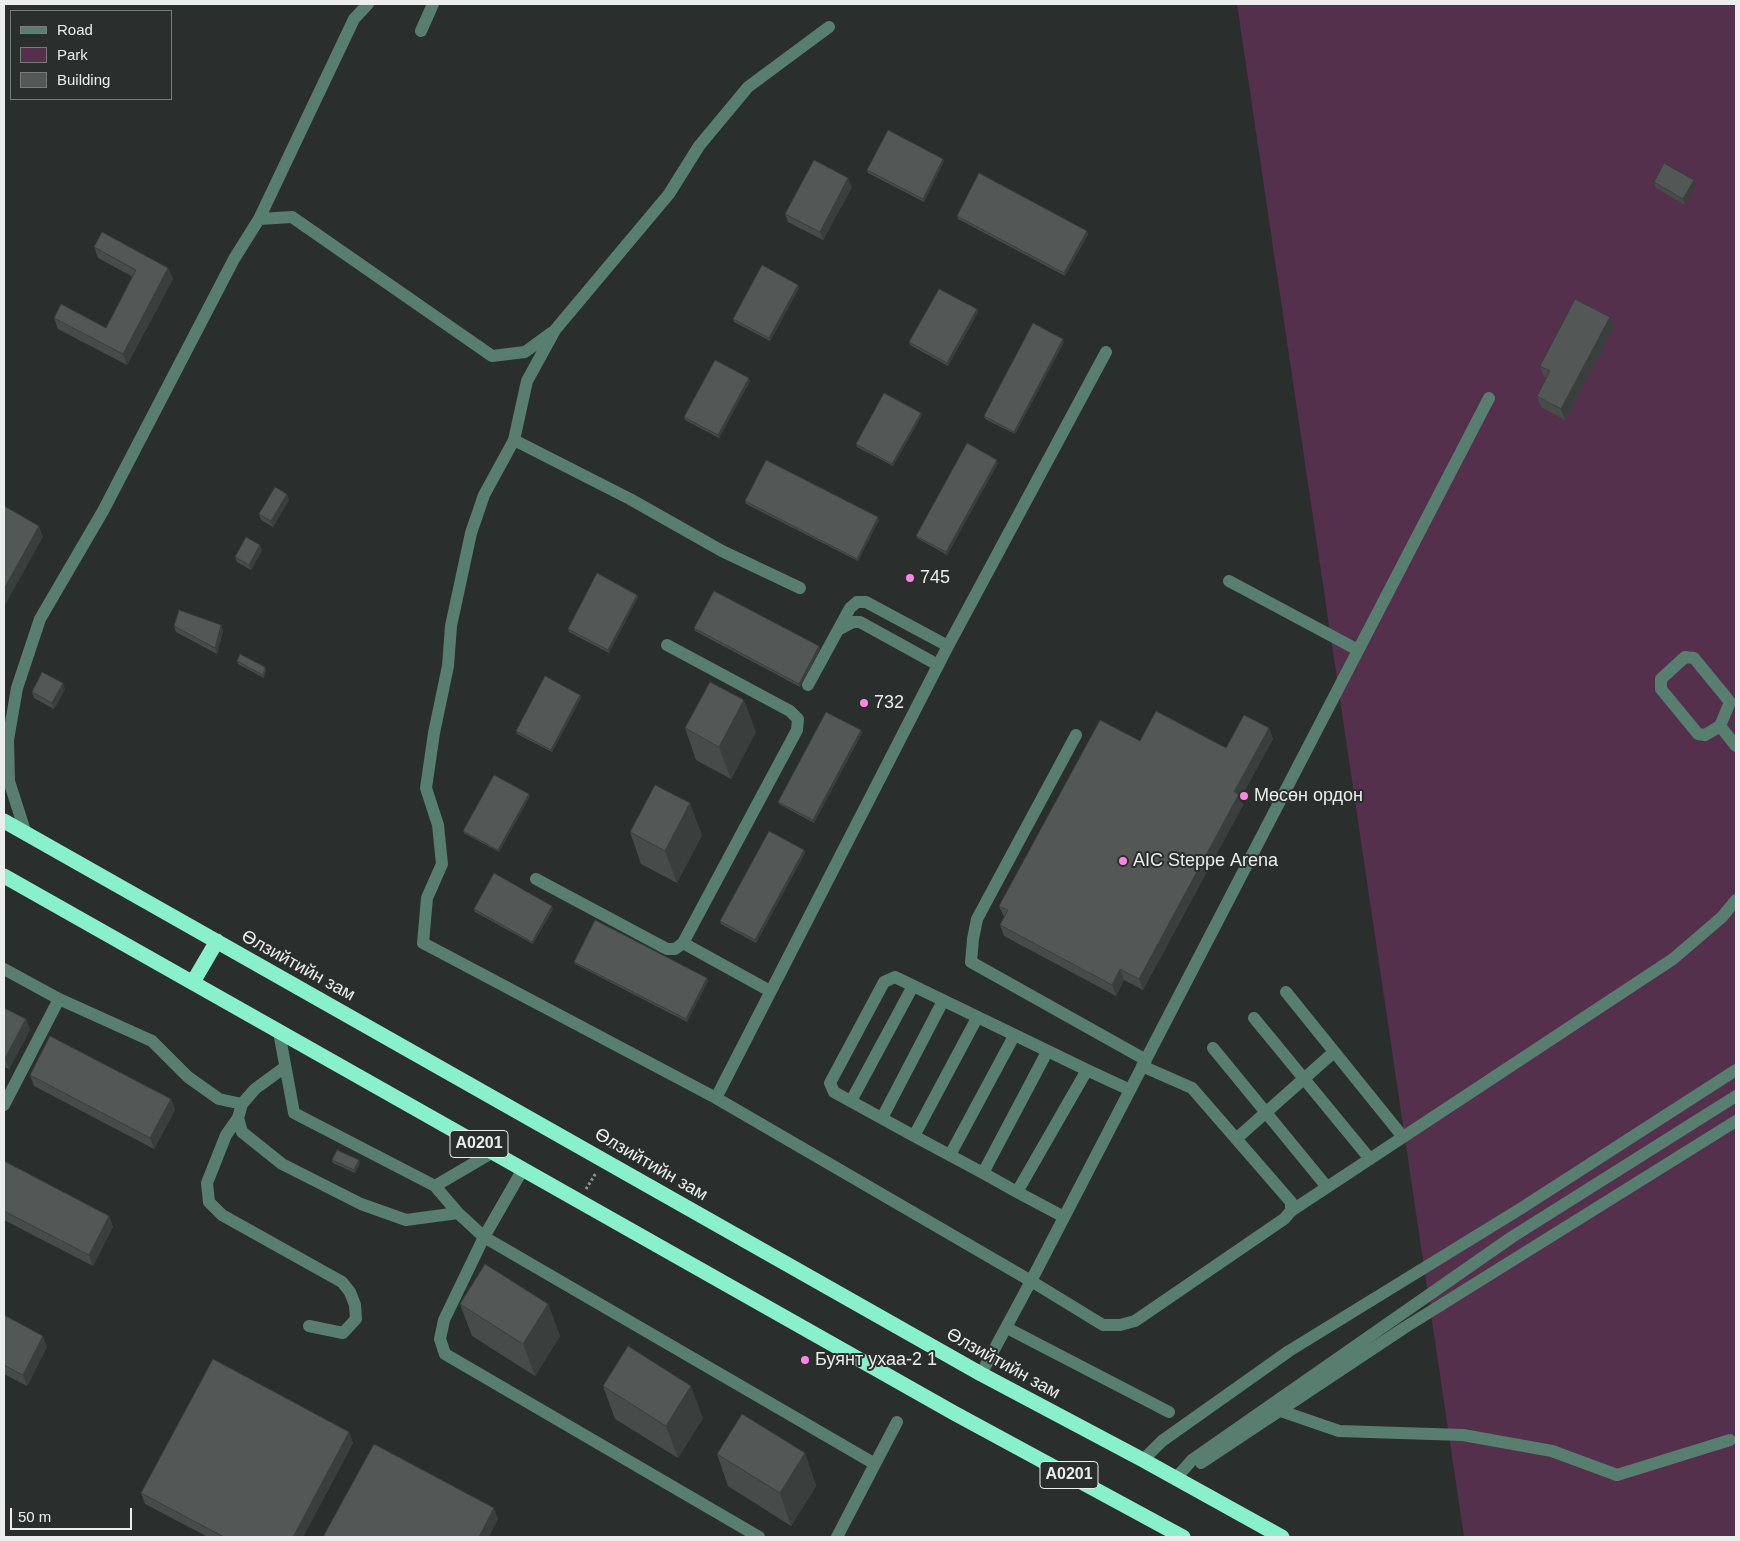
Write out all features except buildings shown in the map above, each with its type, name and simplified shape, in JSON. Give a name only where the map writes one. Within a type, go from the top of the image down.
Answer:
[{"type":"highway","name":"Өлзийтийн зам","points":[[4,821],[982,1374],[1282,1537]]},
{"type":"highway","name":"A0201","points":[[4,876],[954,1413],[1183,1537]]},
{"type":"highway","points":[[193,982],[217,941]]},
{"type":"street","points":[[26,834],[9,781],[8,740],[17,688],[40,619],[103,511],[234,259],[259,219],[354,19],[368,4]]},
{"type":"street","points":[[421,30],[433,4]]},
{"type":"street","points":[[829,27],[748,87],[698,146],[669,194],[556,330],[526,381],[514,440],[484,495],[471,533],[451,626],[448,666],[434,733],[426,788],[438,825],[442,864],[427,898],[424,943],[716,1098],[1031,1281],[1103,1325],[1135,1321],[1284,1219],[1327,1187],[1673,959],[1722,916],[1736,900]]},
{"type":"street","points":[[259,219],[292,217],[492,356],[525,352],[556,330]]},
{"type":"street","points":[[716,1098],[938,665],[1106,352]]},
{"type":"street","points":[[982,1374],[1489,398]]},
{"type":"street","points":[[514,440],[630,499],[722,552],[800,588]]},
{"type":"street","points":[[1229,580],[1358,650]]},
{"type":"street","points":[[808,685],[850,608],[857,602],[866,602],[948,646]]},
{"type":"street","points":[[838,631],[853,622],[860,622],[938,665]]},
{"type":"street","points":[[536,879],[666,948],[675,949],[683,943],[797,730],[798,719],[790,712],[667,645]]},
{"type":"street","points":[[1685,658],[1694,658],[1730,702],[1720,726],[1705,735],[1698,734],[1661,689],[1660,679],[1685,658]]},
{"type":"street","points":[[1720,726],[1736,746]]},
{"type":"street","points":[[1076,735],[977,919],[971,962],[1144,1063],[1192,1088],[1291,1202],[1291,1212]]},
{"type":"street","points":[[683,943],[770,991]]},
{"type":"street","points":[[4,969],[59,999],[152,1041],[188,1077],[219,1099],[242,1104]]},
{"type":"street","points":[[1064,1217],[834,1092],[830,1083],[834,1075],[884,982],[895,977],[1047,1052],[1130,1090]]},
{"type":"street","points":[[851,1101],[913,986]]},
{"type":"street","points":[[1286,992],[1403,1137]]},
{"type":"street","points":[[4,1105],[59,999]]},
{"type":"street","points":[[882,1118],[943,1001]]},
{"type":"street","points":[[914,1136],[977,1018]]},
{"type":"street","points":[[1254,1018],[1370,1159]]},
{"type":"street","points":[[279,1032],[294,1113],[435,1186],[458,1213],[484,1237],[875,1464]]},
{"type":"street","points":[[950,1155],[1014,1036]]},
{"type":"street","points":[[1213,1048],[1327,1187]]},
{"type":"street","points":[[983,1173],[1047,1052]]},
{"type":"street","points":[[1236,1139],[1334,1052]]},
{"type":"street","points":[[285,1067],[255,1089],[242,1104],[238,1118],[226,1135],[206,1183],[209,1202],[222,1215],[342,1282],[350,1292],[355,1304],[356,1319],[343,1333],[309,1326]]},
{"type":"street","points":[[1017,1192],[1087,1070]]},
{"type":"street","points":[[1143,1460],[1162,1441],[1290,1351],[1496,1224],[1736,1070]]},
{"type":"street","points":[[1176,1478],[1192,1460],[1512,1237],[1736,1096]]},
{"type":"street","points":[[238,1118],[242,1132],[282,1164],[361,1204],[406,1220],[458,1213]]},
{"type":"street","points":[[1199,1465],[1404,1328],[1736,1121]]},
{"type":"street","points":[[435,1186],[493,1152]]},
{"type":"street","points":[[523,1169],[484,1237],[444,1320],[440,1339],[445,1354],[759,1537]]},
{"type":"street","points":[[1007,1328],[1168,1412]]},
{"type":"street","points":[[1280,1411],[1339,1431],[1463,1436],[1552,1451],[1617,1475],[1730,1440]]},
{"type":"street","points":[[837,1537],[898,1422]]},
{"type":"path","points":[[580,1200],[615,1138]]},
{"type":"green space","points":[[1237,4],[1736,4],[1736,1537],[1464,1537]]},
{"type":"place","name":"745","points":[[910,578]]},
{"type":"place","name":"732","points":[[864,703]]},
{"type":"place","name":"Мөсөн ордон","points":[[1244,796]]},
{"type":"place","name":"AIC Steppe Arena","points":[[1123,861]]},
{"type":"place","name":"Буянт ухаа-2 1","points":[[805,1360]]}]
